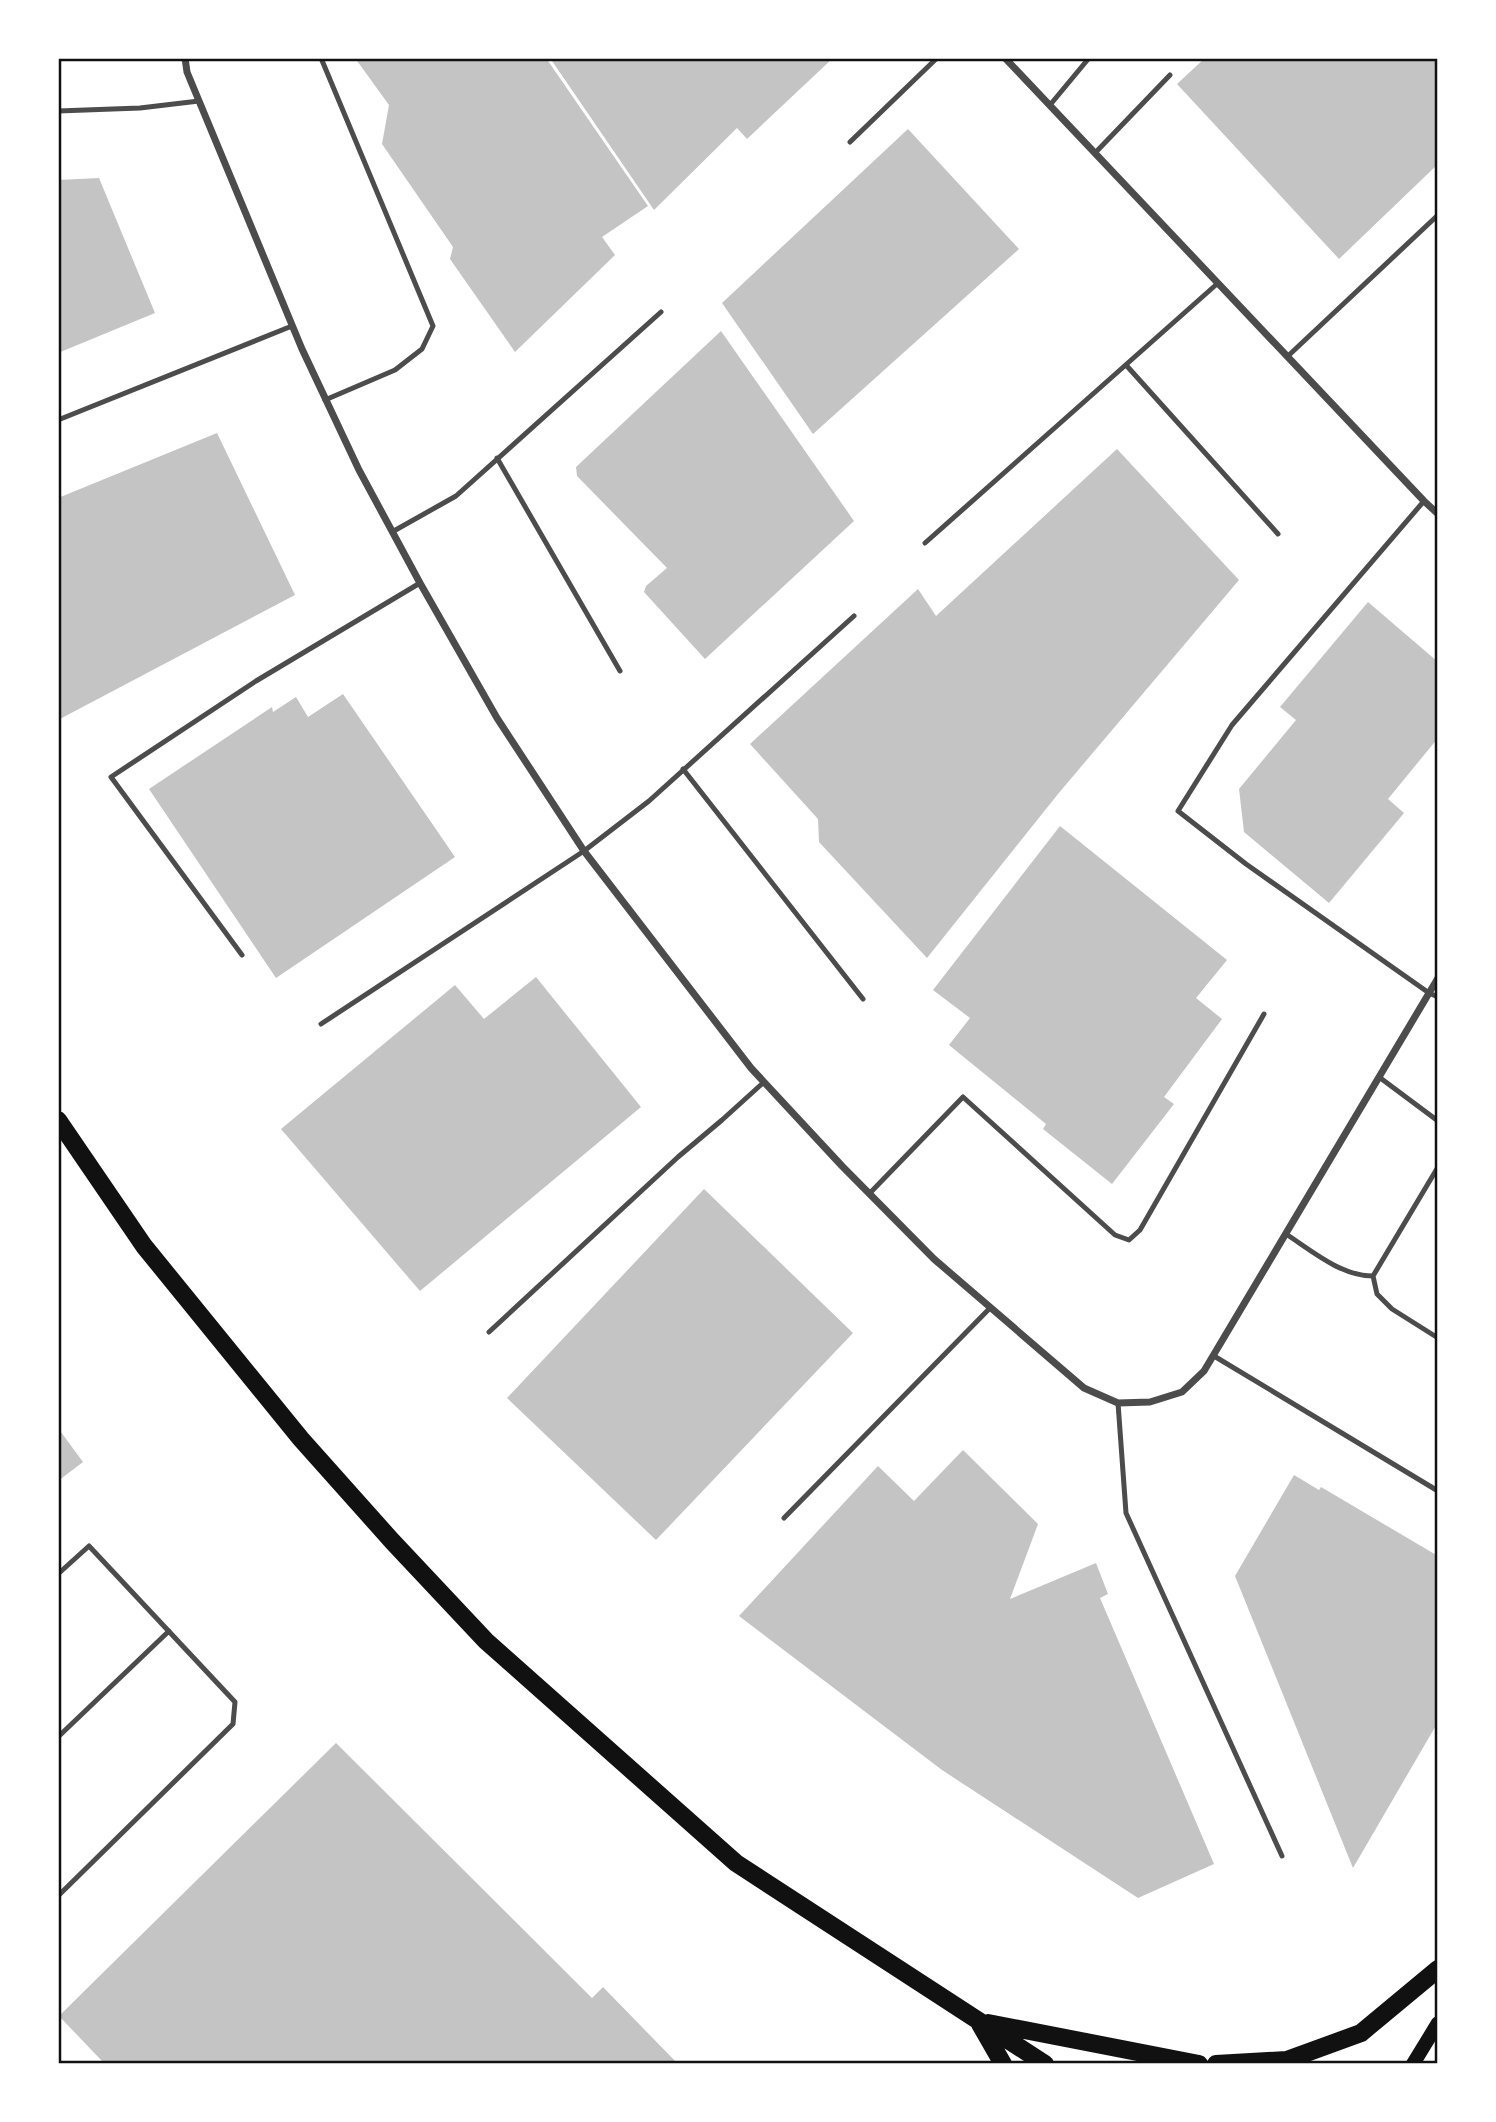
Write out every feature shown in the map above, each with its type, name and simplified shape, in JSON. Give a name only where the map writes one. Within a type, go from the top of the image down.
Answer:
[{"type":"main road","points":[[58,1120],[144,1246],[301,1439],[486,1641],[736,1863],[1045,2064]]},
{"type":"main road","points":[[1216,2064],[1287,2060],[1361,2033],[1438,1969]]},
{"type":"main road","points":[[978,2021],[1003,2064]]},
{"type":"main road","points":[[978,2021],[1199,2064]]},
{"type":"main road","points":[[1413,2064],[1438,2023]]},
{"type":"street","points":[[184,58],[187,72],[292,326],[359,470],[497,718],[584,851],[764,1082],[934,1259],[1084,1388],[1118,1403],[1150,1402],[1182,1392],[1205,1371],[1438,978]]},
{"type":"street","points":[[1005,58],[1438,514]]},
{"type":"lane","points":[[321,58],[433,326],[422,349],[395,370],[326,400]]},
{"type":"lane","points":[[850,142],[937,58]]},
{"type":"lane","points":[[1050,105],[1089,58]]},
{"type":"lane","points":[[1095,153],[1170,75]]},
{"type":"lane","points":[[58,111],[140,108],[199,101]]},
{"type":"lane","points":[[1288,356],[1438,215]]},
{"type":"lane","points":[[925,543],[1218,283]]},
{"type":"lane","points":[[392,532],[456,496],[661,312]]},
{"type":"lane","points":[[58,420],[292,326]]},
{"type":"lane","points":[[1126,365],[1278,534]]},
{"type":"lane","points":[[497,458],[620,671]]},
{"type":"lane","points":[[1424,500],[1232,725],[1178,811],[1246,864],[1438,997]]},
{"type":"lane","points":[[242,955],[111,777],[256,681],[420,583]]},
{"type":"lane","points":[[321,1024],[584,851],[649,801],[854,615]]},
{"type":"lane","points":[[683,769],[863,999]]},
{"type":"lane","points":[[869,1194],[963,1097],[1115,1235],[1129,1240],[1140,1230],[1264,1014]]},
{"type":"lane","points":[[1379,1077],[1438,1121]]},
{"type":"lane","points":[[489,1332],[678,1157],[764,1082]]},
{"type":"lane","points":[[1438,1167],[1373,1276],[1377,1294],[1392,1309],[1438,1338]]},
{"type":"lane","points":[[1286,1234],[1342,1269],[1359,1276],[1373,1276]]},
{"type":"lane","points":[[784,1518],[990,1307]]},
{"type":"lane","points":[[1214,1356],[1438,1490]]},
{"type":"lane","points":[[1118,1403],[1126,1513],[1282,1856]]},
{"type":"lane","points":[[58,1574],[89,1546],[234,1702],[233,1724],[58,1896]]},
{"type":"lane","points":[[58,1737],[169,1631]]},
{"type":"building","points":[[355,58],[546,58],[648,206],[602,237],[615,255],[515,352],[450,259],[453,247],[382,144],[389,105]]},
{"type":"building","points":[[550,58],[833,58],[747,139],[737,128],[654,210]]},
{"type":"building","points":[[1205,58],[1438,58],[1438,164],[1339,259],[1177,84]]},
{"type":"building","points":[[908,129],[1019,249],[813,434],[722,303]]},
{"type":"building","points":[[99,178],[155,313],[58,353],[58,180]]},
{"type":"building","points":[[721,331],[854,521],[705,659],[644,592],[646,586],[667,568],[577,476],[576,467]]},
{"type":"building","points":[[217,433],[295,595],[58,720],[58,498]]},
{"type":"building","points":[[1117,449],[1239,580],[1058,794],[927,958],[819,842],[818,819],[750,744],[918,589],[936,616]]},
{"type":"building","points":[[1368,602],[1438,662],[1438,738],[1388,799],[1404,813],[1329,903],[1244,832],[1239,789],[1296,720],[1280,707]]},
{"type":"building","points":[[343,694],[455,857],[276,978],[149,789],[272,707],[273,712],[296,697],[308,717]]},
{"type":"building","points":[[1060,826],[1227,960],[1196,998],[1222,1019],[1164,1097],[1174,1104],[1112,1184],[1043,1129],[1046,1124],[949,1045],[970,1018],[933,990]]},
{"type":"building","points":[[536,977],[641,1107],[420,1291],[281,1129],[455,985],[484,1019]]},
{"type":"building","points":[[704,1189],[853,1333],[656,1540],[507,1398]]},
{"type":"building","points":[[58,1428],[83,1462],[58,1481]]},
{"type":"building","points":[[963,1450],[1038,1524],[1010,1599],[1096,1563],[1108,1594],[1100,1598],[1214,1864],[1138,1898],[942,1770],[739,1616],[878,1466],[914,1501]]},
{"type":"building","points":[[1294,1475],[1319,1490],[1321,1487],[1438,1556],[1438,1722],[1353,1868],[1235,1576]]},
{"type":"building","points":[[336,1743],[592,1998],[603,1987],[678,2064],[99,2064],[102,2061],[59,2016]]}]
